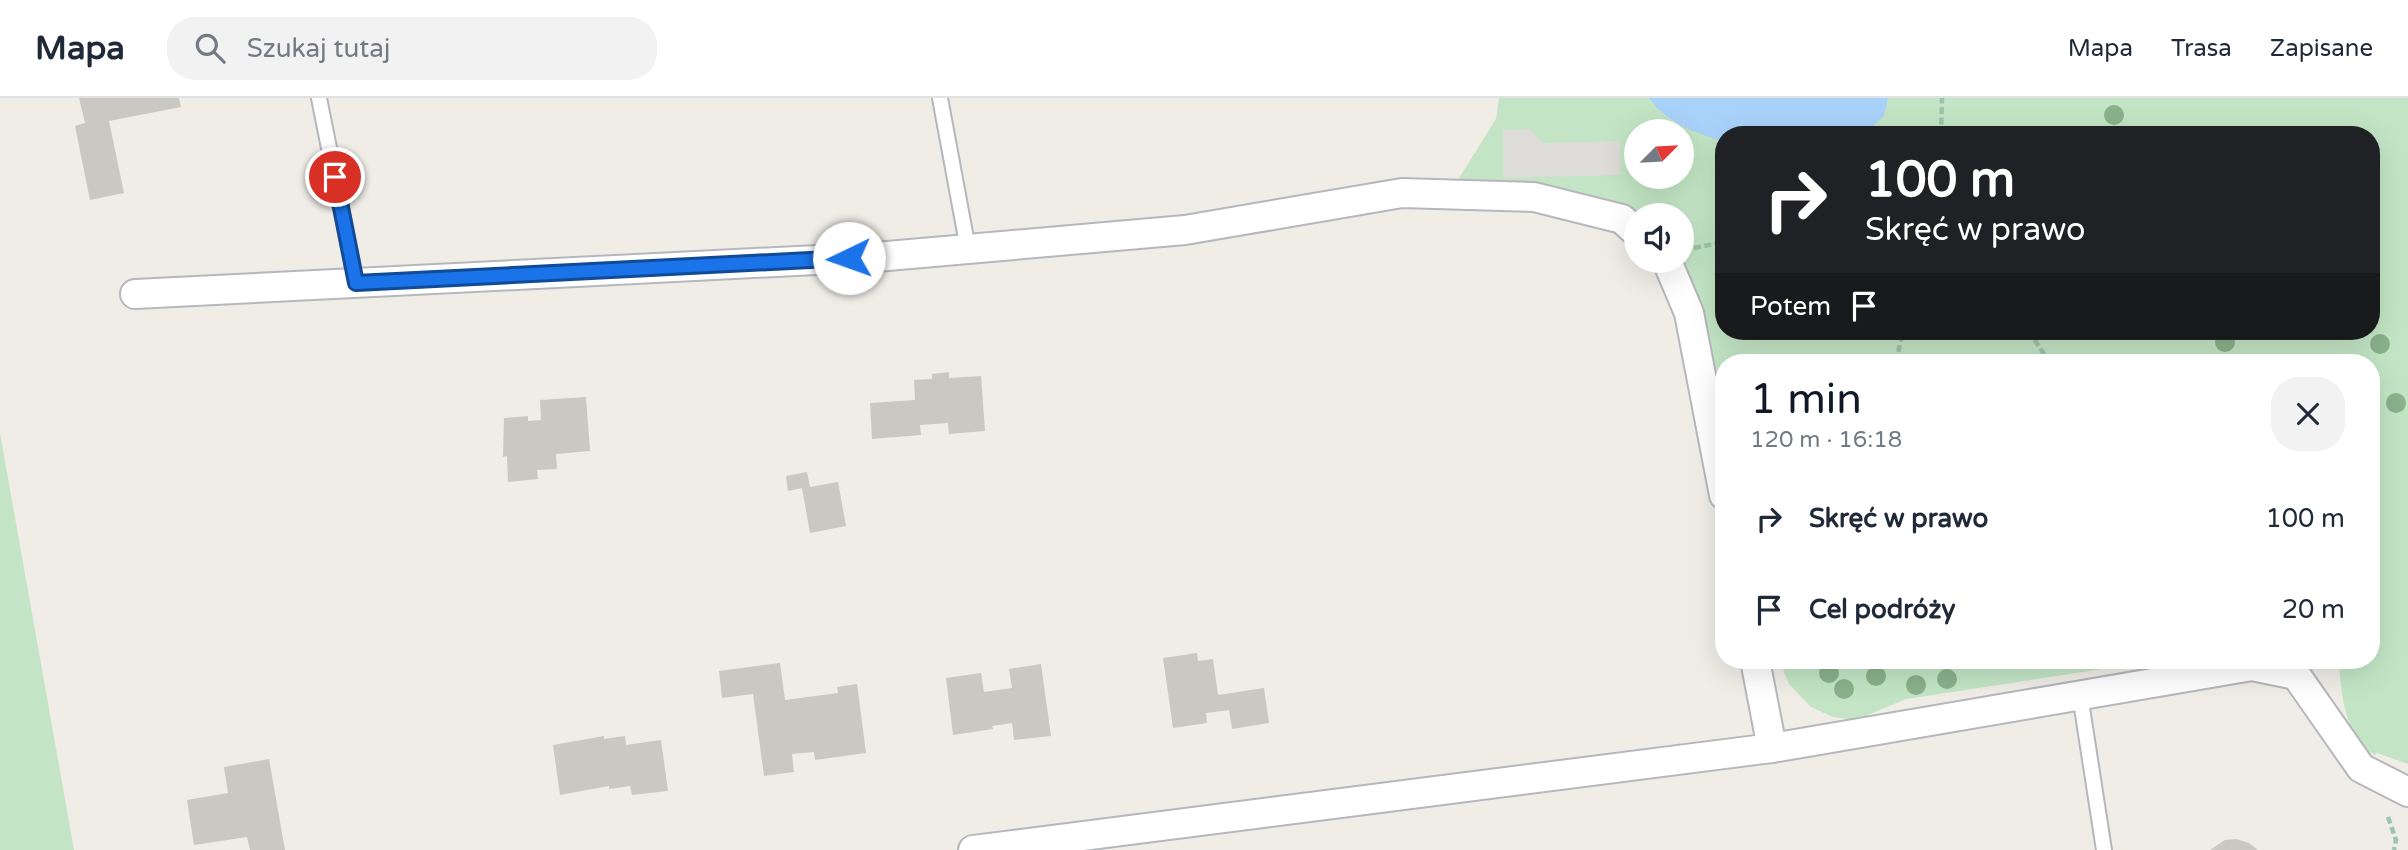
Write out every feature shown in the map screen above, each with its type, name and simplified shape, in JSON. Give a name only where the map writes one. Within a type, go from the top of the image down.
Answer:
[{"type":"street","points":[[135,294],[876,257],[1185,230],[1402,193],[1534,197],[1624,221]]},
{"type":"street","points":[[1672,273],[1689,313],[1715,448]]},
{"type":"street","points":[[1757,669],[1772,748]]},
{"type":"street","points":[[973,850],[1772,748],[2234,669]]},
{"type":"street","points":[[2267,669],[2296,675],[2361,768],[2408,792]]},
{"type":"lane","points":[[319,98],[356,283]]},
{"type":"lane","points":[[940,98],[968,249]]},
{"type":"lane","points":[[2080,695],[2104,850]]},
{"type":"path","points":[[1941,126],[1942,98]]},
{"type":"path","points":[[1694,248],[1715,244]]},
{"type":"shaded area","points":[[1509,98],[1608,98],[1624,143],[1624,178],[1458,180]]},
{"type":"green space","points":[[1499,98],[2408,98],[2408,764],[2377,753],[2375,755],[2357,737],[2346,713],[2340,669],[2380,669],[2380,354],[1715,354],[1715,377],[1698,300],[1687,273],[1694,273],[1694,203],[1624,203],[1624,208],[1565,189],[1458,180],[1496,119]],"holes":[[[1530,129],[1543,143],[1620,141],[1621,175],[1503,178],[1503,130]]]},
{"type":"green space","points":[[0,433],[74,850],[0,850]]},
{"type":"green space","points":[[1783,669],[2102,669],[1906,699],[1856,720],[1833,717],[1811,707],[1789,684]]},
{"type":"water","points":[[1649,98],[1888,98],[1884,116],[1873,126],[1715,126],[1715,138],[1694,131],[1694,119],[1672,119]]},
{"type":"building","points":[[79,98],[179,98],[181,107],[109,121],[124,193],[90,200],[75,126],[85,123]]},
{"type":"building","points":[[949,372],[949,378],[981,376],[985,431],[949,434],[948,423],[920,425],[921,435],[872,439],[870,403],[915,400],[914,380],[932,379],[932,374]]},
{"type":"building","points":[[586,397],[590,451],[556,454],[557,469],[537,470],[538,479],[508,482],[507,456],[503,457],[504,418],[528,416],[528,421],[541,420],[540,400]]},
{"type":"building","points":[[807,472],[810,487],[838,482],[846,526],[810,533],[802,488],[788,491],[786,476]]},
{"type":"building","points":[[1197,653],[1198,661],[1213,659],[1218,695],[1264,688],[1269,723],[1232,729],[1229,710],[1206,713],[1207,723],[1173,728],[1163,658]]},
{"type":"building","points":[[780,663],[785,700],[838,693],[837,687],[857,684],[866,753],[815,760],[814,752],[792,754],[794,772],[764,776],[753,694],[722,698],[719,671]]},
{"type":"building","points":[[1041,664],[1051,736],[1014,740],[1012,723],[953,735],[946,678],[981,673],[984,692],[1012,688],[1009,669]]},
{"type":"building","points":[[604,736],[604,739],[625,736],[626,745],[661,740],[668,791],[632,795],[630,786],[609,789],[609,786],[560,795],[553,745]]},
{"type":"building","points":[[269,759],[285,850],[250,850],[247,837],[194,845],[187,800],[228,793],[224,767]]},
{"type":"building","points":[[2236,839],[2249,843],[2258,850],[2210,850],[2225,840]]},
{"type":"route","points":[[335,177],[356,283],[849,258]]}]
